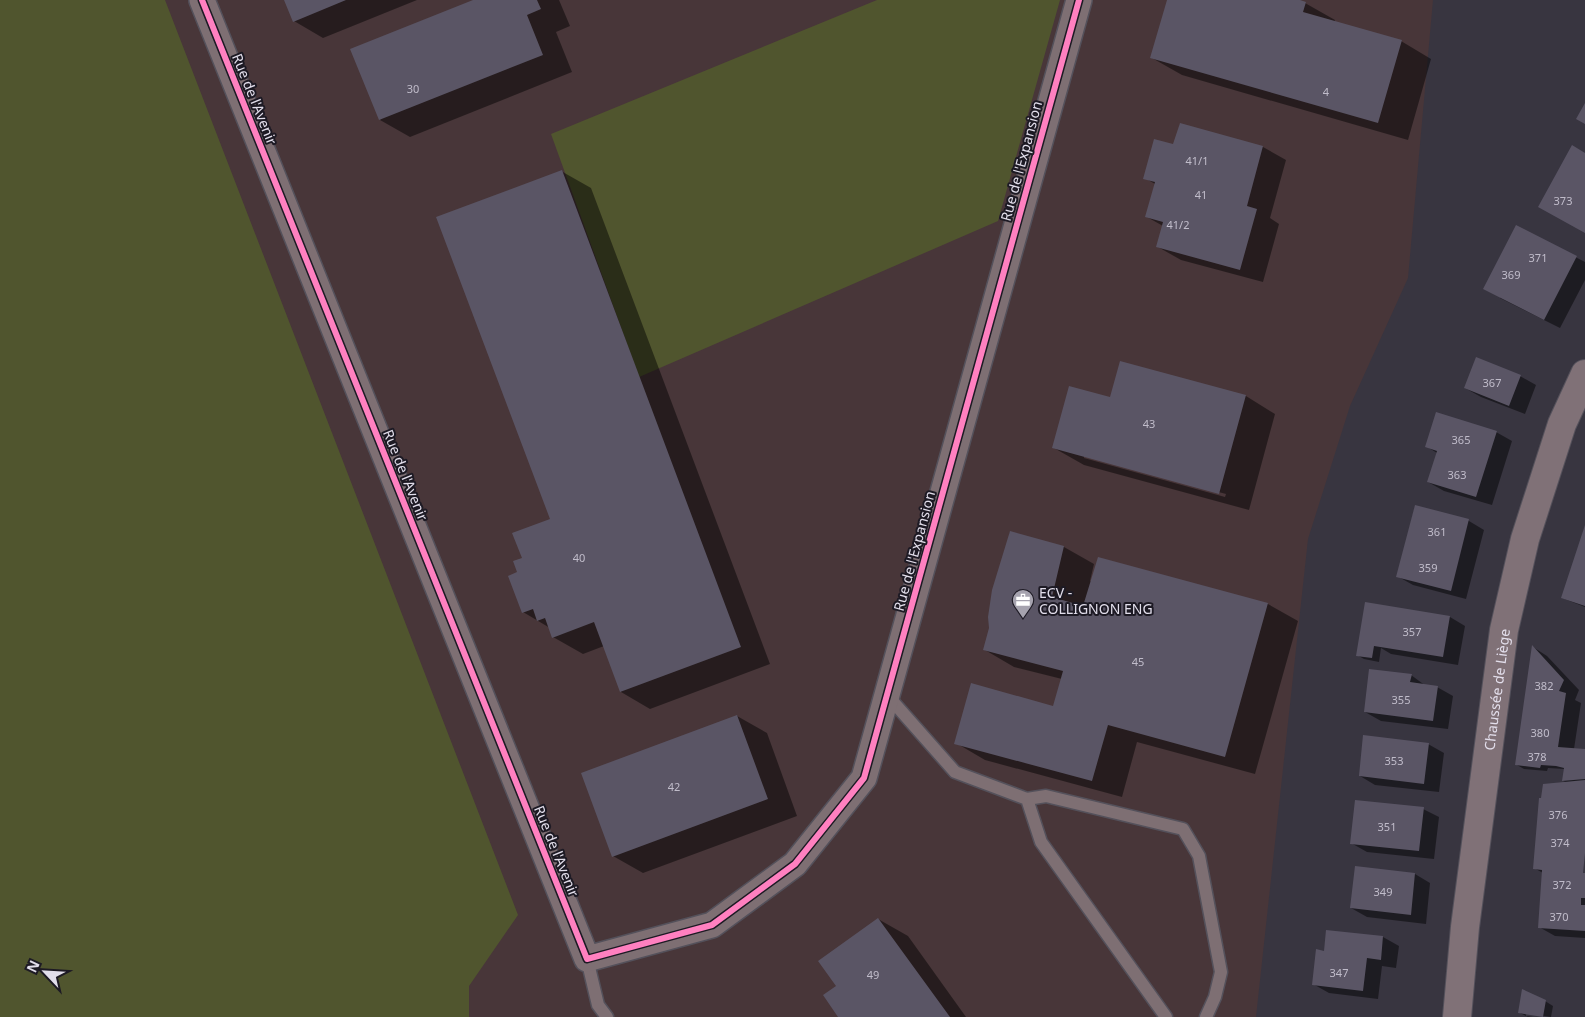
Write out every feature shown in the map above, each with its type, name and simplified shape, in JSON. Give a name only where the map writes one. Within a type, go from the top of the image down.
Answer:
[{"type":"main road","name":"Chaussée de Liège","points":[[1457,1017],[1465,927],[1504,630],[1525,539],[1562,424],[1585,374]]},
{"type":"street","name":"Rue de l'Avenir","points":[[202,0],[587,959]]},
{"type":"street","name":"Rue de l'Expansion","points":[[587,959],[712,925],[796,864],[864,778],[1079,0]]},
{"type":"lane","points":[[887,695],[955,772],[1027,799],[1046,796],[1183,829],[1199,856],[1221,972],[1215,997],[1206,1017]]},
{"type":"lane","points":[[1027,799],[1041,842],[1166,1017]]},
{"type":"lane","points":[[587,959],[598,1005],[607,1017]]},
{"type":"shaded area","points":[[0,0],[1433,0],[1408,278],[1350,406],[1308,539],[1256,1017],[0,1017]]},
{"type":"green space","points":[[0,0],[165,0],[518,915],[469,986],[469,1017],[0,1017]]},
{"type":"green space","points":[[877,0],[1060,0],[998,221],[639,377],[551,134]]},
{"type":"building","points":[[284,0],[346,0],[293,22]]},
{"type":"building","points":[[473,0],[537,0],[541,9],[527,15],[543,55],[379,120],[350,49]]},
{"type":"building","points":[[1167,0],[1300,0],[1306,2],[1303,12],[1402,40],[1378,123],[1150,58]]},
{"type":"building","points":[[1585,103],[1585,124],[1576,119]]},
{"type":"building","points":[[1180,123],[1263,146],[1247,206],[1257,209],[1240,270],[1156,247],[1163,222],[1145,217],[1155,182],[1143,179],[1154,139],[1173,144]]},
{"type":"building","points":[[1572,145],[1585,153],[1585,233],[1538,207]]},
{"type":"building","points":[[562,170],[741,647],[620,692],[594,622],[552,638],[545,618],[537,621],[533,609],[522,613],[508,576],[517,572],[513,561],[522,558],[512,533],[550,519],[436,217]]},
{"type":"building","points":[[1516,225],[1577,256],[1544,320],[1483,289]]},
{"type":"building","points":[[1476,357],[1521,375],[1509,406],[1464,388]]},
{"type":"building","points":[[1120,361],[1246,395],[1219,494],[1052,448],[1069,386],[1110,397]]},
{"type":"building","points":[[1436,412],[1497,431],[1476,497],[1427,482],[1437,451],[1425,447]]},
{"type":"building","points":[[1415,505],[1469,519],[1451,591],[1396,577]]},
{"type":"building","points":[[1585,525],[1585,606],[1561,598]]},
{"type":"building","points":[[1010,531],[1064,546],[1052,597],[1083,606],[1098,557],[1268,603],[1225,757],[1108,725],[1092,781],[954,744],[971,683],[1053,706],[1063,671],[983,650],[989,628],[988,617],[992,590]]},
{"type":"building","points":[[1365,602],[1450,616],[1443,657],[1374,646],[1372,658],[1356,656]]},
{"type":"building","points":[[1532,645],[1564,680],[1559,691],[1566,693],[1558,747],[1585,749],[1585,779],[1562,781],[1564,768],[1556,766],[1541,765],[1540,768],[1515,765]]},
{"type":"building","points":[[1369,669],[1412,674],[1410,682],[1438,686],[1433,721],[1364,712]]},
{"type":"building","points":[[737,715],[768,799],[612,857],[581,773]]},
{"type":"building","points":[[1363,735],[1429,743],[1424,784],[1359,776]]},
{"type":"building","points":[[1585,780],[1585,853],[1583,873],[1585,873],[1585,898],[1581,898],[1581,905],[1585,905],[1585,931],[1538,928],[1542,870],[1533,869],[1539,798],[1541,798],[1543,784]]},
{"type":"building","points":[[1355,800],[1424,807],[1419,851],[1350,844]]},
{"type":"building","points":[[1355,866],[1415,873],[1411,915],[1350,908]]},
{"type":"building","points":[[878,918],[950,1017],[838,1017],[823,995],[836,986],[818,961]]},
{"type":"building","points":[[1326,930],[1383,936],[1381,960],[1367,958],[1363,991],[1312,985],[1316,949],[1324,951]]},
{"type":"building","points":[[1522,989],[1546,1000],[1543,1017],[1518,1013]]},
{"type":"cycle path","points":[[202,0],[587,959],[712,925],[795,864],[864,778],[1079,0]]},
{"type":"place","name":"ECV - COLLIGNON ENG","points":[[1023,619]]}]
